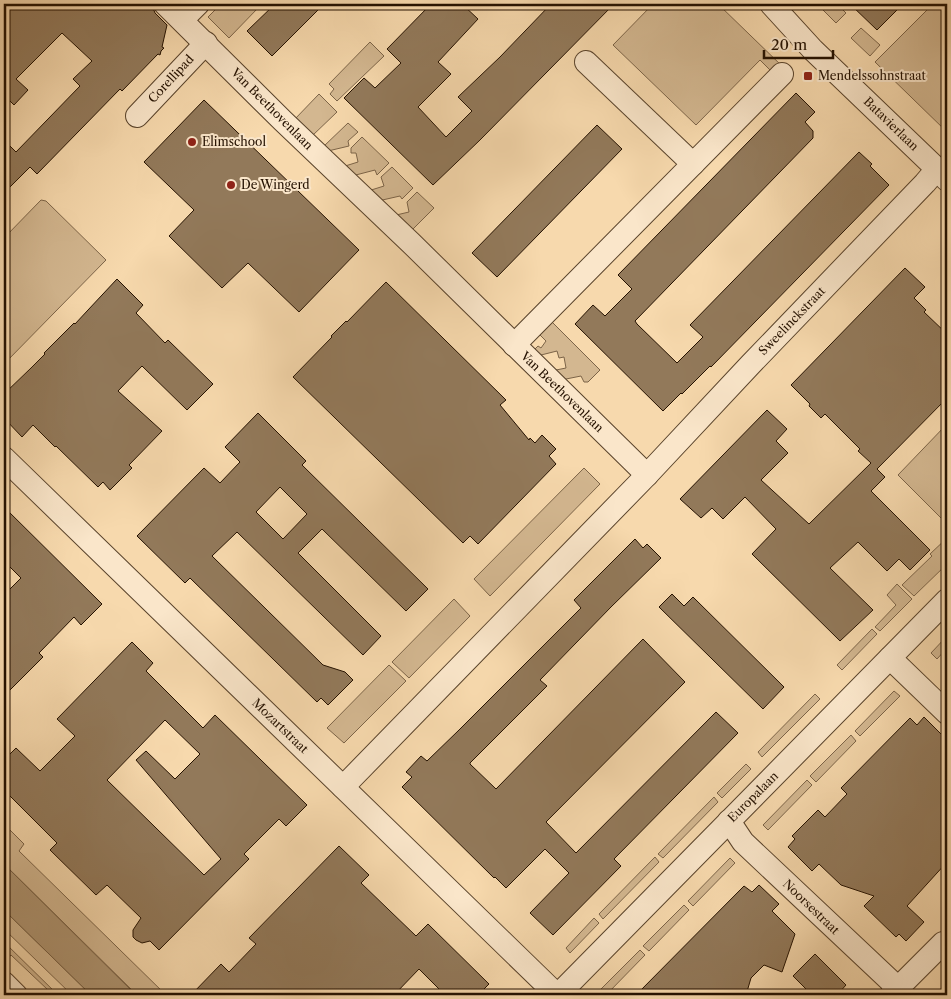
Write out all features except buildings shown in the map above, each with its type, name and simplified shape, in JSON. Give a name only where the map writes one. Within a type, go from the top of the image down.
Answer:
[{"type":"street","name":"Van Beethovenlaan","points":[[165,4],[647,474]]},
{"type":"street","points":[[182,20],[198,4]]},
{"type":"street","name":"Batavierlaan","points":[[771,4],[813,50],[942,175]]},
{"type":"street","name":"Corellipad","points":[[137,116],[206,43]]},
{"type":"street","points":[[586,62],[692,164]]},
{"type":"street","points":[[514,345],[782,74]]},
{"type":"street","name":"Sweelinckstraat","points":[[647,474],[942,175]]},
{"type":"street","name":"Mozartstraat","points":[[4,458],[558,995]]},
{"type":"street","points":[[343,787],[647,474]]},
{"type":"street","name":"Europalaan","points":[[558,995],[947,600]]},
{"type":"street","points":[[890,658],[947,714]]},
{"type":"street","name":"Noorsestraat","points":[[729,821],[743,842],[894,992],[943,943]]},
{"type":"street","points":[[4,983],[16,995]]},
{"type":"shaded area","points":[[221,4],[254,4],[258,8],[229,38],[208,17]]},
{"type":"shaded area","points":[[653,4],[718,4],[783,67],[775,75],[760,60],[696,125],[613,45]]},
{"type":"shaded area","points":[[837,4],[846,13],[836,23],[818,5]]},
{"type":"shaded area","points":[[933,4],[947,4],[947,132],[875,62]]},
{"type":"shaded area","points":[[861,28],[880,45],[870,56],[851,38]]},
{"type":"shaded area","points":[[370,42],[384,56],[337,101],[330,94],[334,89],[329,84]]},
{"type":"shaded area","points":[[319,94],[337,112],[312,136],[294,120]]},
{"type":"shaded area","points":[[348,123],[358,132],[348,141],[349,146],[328,151],[323,147]]},
{"type":"shaded area","points":[[362,137],[389,163],[377,175],[375,170],[352,176],[342,167],[358,162],[356,153],[351,153],[351,148]]},
{"type":"shaded area","points":[[392,167],[413,188],[402,199],[400,196],[378,201],[368,191],[384,186],[381,177]]},
{"type":"shaded area","points":[[417,192],[434,208],[410,232],[392,216],[409,212],[407,202]]},
{"type":"shaded area","points":[[41,200],[46,201],[106,260],[4,364],[4,238]]},
{"type":"shaded area","points":[[552,322],[600,370],[588,382],[584,382],[581,376],[561,380],[551,371],[566,368],[564,357],[559,358],[557,351],[537,356],[532,352],[538,346],[541,348],[546,341],[540,335]]},
{"type":"shaded area","points":[[947,424],[947,524],[898,475]]},
{"type":"shaded area","points":[[584,468],[600,484],[490,596],[474,579]]},
{"type":"shaded area","points":[[947,538],[947,564],[914,596],[902,585],[932,556],[930,554]]},
{"type":"shaded area","points":[[897,584],[912,599],[880,631],[875,627],[896,605],[887,595]]},
{"type":"shaded area","points":[[454,599],[470,616],[409,678],[392,662]]},
{"type":"shaded area","points":[[872,629],[877,634],[842,670],[837,665]]},
{"type":"shaded area","points":[[947,636],[947,648],[937,659],[931,653]]},
{"type":"shaded area","points":[[389,665],[406,681],[344,743],[327,728]]},
{"type":"shaded area","points":[[894,691],[900,696],[860,736],[855,731]]},
{"type":"shaded area","points":[[815,694],[820,699],[762,757],[758,752]]},
{"type":"shaded area","points":[[851,735],[856,741],[816,782],[810,776]]},
{"type":"shaded area","points":[[746,764],[751,769],[722,798],[717,793]]},
{"type":"shaded area","points":[[807,780],[812,785],[768,830],[763,825]]},
{"type":"shaded area","points":[[714,797],[718,802],[663,858],[658,854]]},
{"type":"shaded area","points":[[4,824],[24,844],[19,851],[166,995],[137,995],[4,864]]},
{"type":"shaded area","points":[[655,857],[659,862],[603,919],[599,914]]},
{"type":"shaded area","points":[[730,858],[735,863],[693,906],[688,901]]},
{"type":"shaded area","points":[[4,864],[136,995],[91,995],[4,910]]},
{"type":"shaded area","points":[[684,905],[689,910],[649,951],[643,946]]},
{"type":"shaded area","points":[[4,910],[91,995],[72,995],[4,929]]},
{"type":"shaded area","points":[[594,918],[599,923],[570,953],[566,948]]},
{"type":"shaded area","points":[[4,942],[58,995],[44,995],[48,990],[11,955],[4,963]]},
{"type":"shaded area","points":[[640,950],[645,955],[606,995],[599,995],[597,993]]},
{"type":"place","name":"Mendelssohnstraat","points":[[808,76]]},
{"type":"place","name":"Elimschool","points":[[192,142]]},
{"type":"place","name":"De Wingerd","points":[[231,185]]}]
